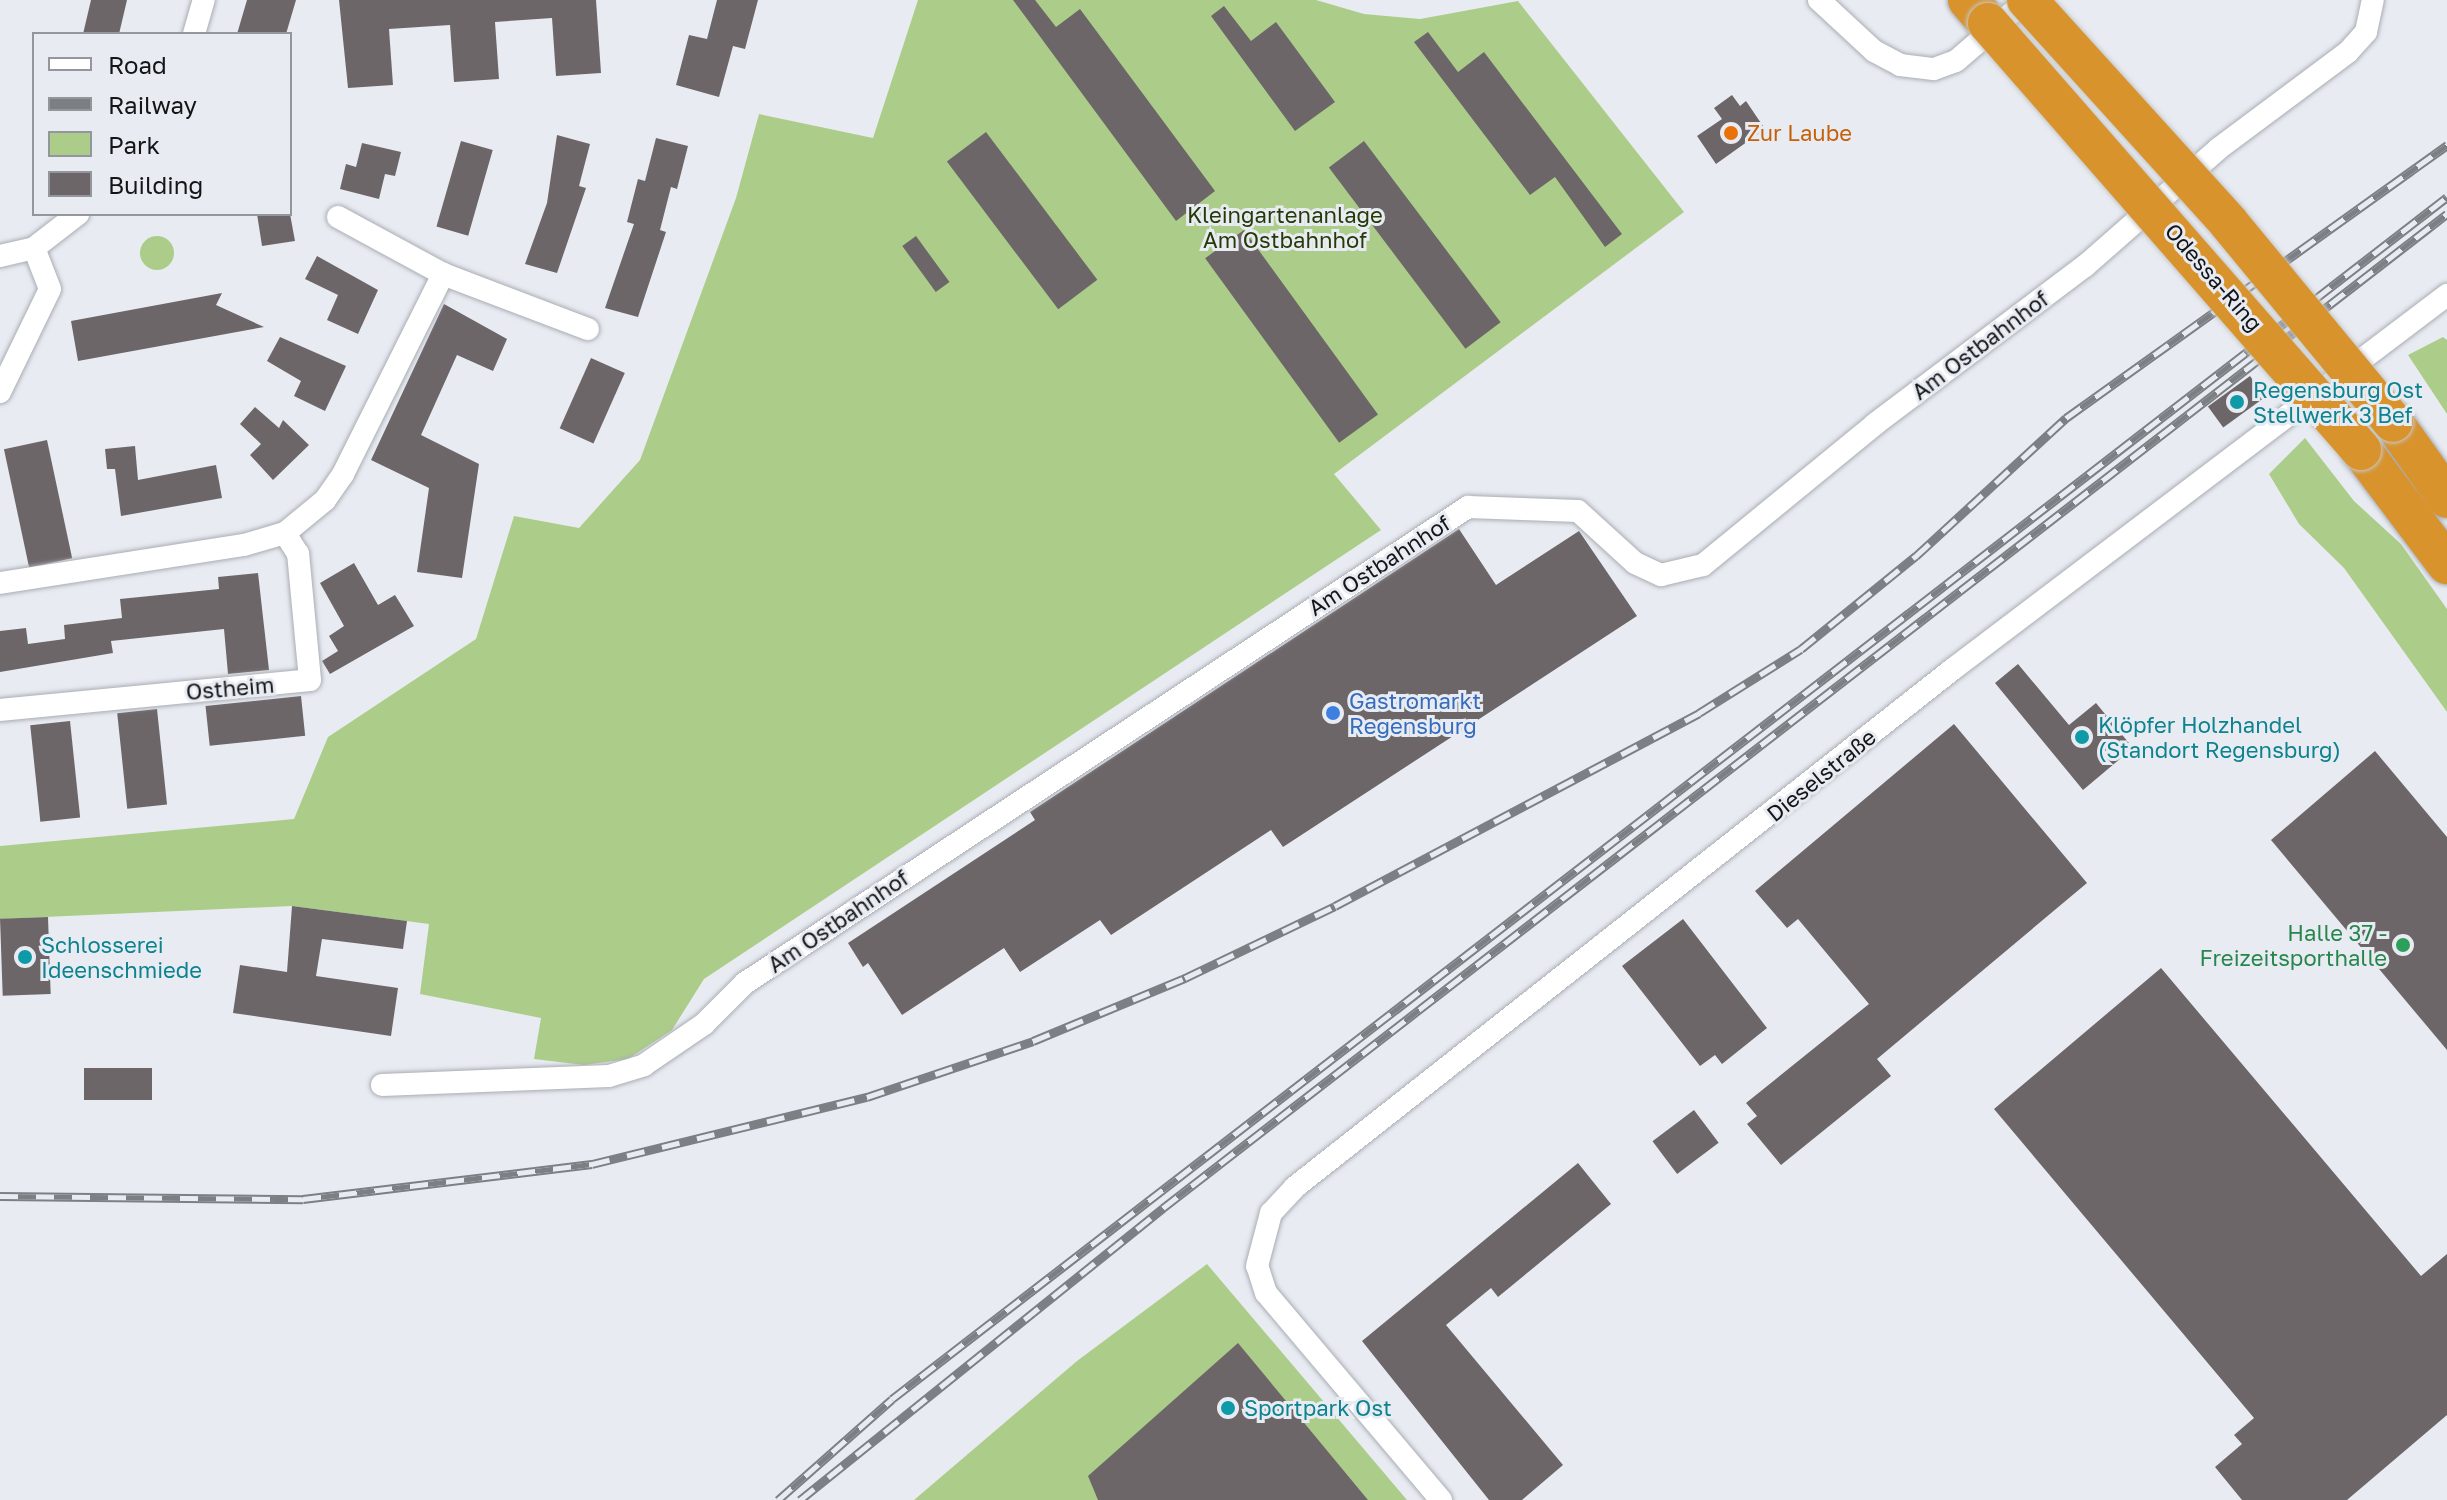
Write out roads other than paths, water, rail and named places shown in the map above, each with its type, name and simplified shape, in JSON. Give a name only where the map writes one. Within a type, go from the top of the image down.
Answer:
[{"type":"highway","name":"Odessa-Ring","points":[[2027,0],[2228,222],[2393,422],[2447,498]]},
{"type":"highway","name":"Odessa-Ring","points":[[1978,11],[2361,450],[2447,564]]},
{"type":"street","points":[[195,32],[204,0]]},
{"type":"street","points":[[1819,0],[1874,51],[1900,65],[1934,69],[1956,61],[2027,0]]},
{"type":"street","name":"Am Ostbahnhof","points":[[382,1085],[609,1076],[644,1065],[704,1024],[745,983],[1468,507],[1578,511],[1635,563],[1661,575],[1703,565],[1875,424],[2085,266],[2218,149],[2348,52],[2366,32],[2373,0]]},
{"type":"street","points":[[0,256],[34,248],[75,216]]},
{"type":"street","points":[[338,217],[443,274],[588,329]]},
{"type":"street","points":[[0,392],[50,289],[34,248]]},
{"type":"street","points":[[0,583],[244,545],[285,533],[325,500],[343,474],[443,274]]},
{"type":"street","name":"Dieselstraße","points":[[1441,1500],[1266,1293],[1257,1266],[1261,1236],[1295,1187],[1953,669],[2447,295]]},
{"type":"street","name":"Ostheim","points":[[0,710],[310,680],[298,554],[285,533]]},
{"type":"railway","points":[[0,1196],[303,1199],[592,1164],[867,1097],[1033,1041],[1185,978],[1335,906],[1699,713],[1801,649],[1916,556],[2066,418],[2447,145]]},
{"type":"railway","points":[[778,1500],[892,1399],[2447,197]]},
{"type":"railway","points":[[800,1500],[1163,1208],[2447,214]]},
{"type":"place","name":"Zur Laube","points":[[1731,133]]},
{"type":"place","name":"Regensburg Ost Stellwerk 3 Bef","points":[[2237,402]]},
{"type":"place","name":"Gastromarkt Regensburg","points":[[1333,713]]},
{"type":"place","name":"Klöpfer Holzhandel (Standort Regensburg)","points":[[2082,737]]},
{"type":"place","name":"Halle 37 - Freizeitsporthalle","points":[[2403,945]]},
{"type":"place","name":"Schlosserei Ideenschmiede","points":[[25,957]]},
{"type":"place","name":"Sportpark Ost","points":[[1228,1408]]},
{"type":"park label","name":"Kleingartenanlage Am Ostbahnhof","points":[[1285,226]]}]
